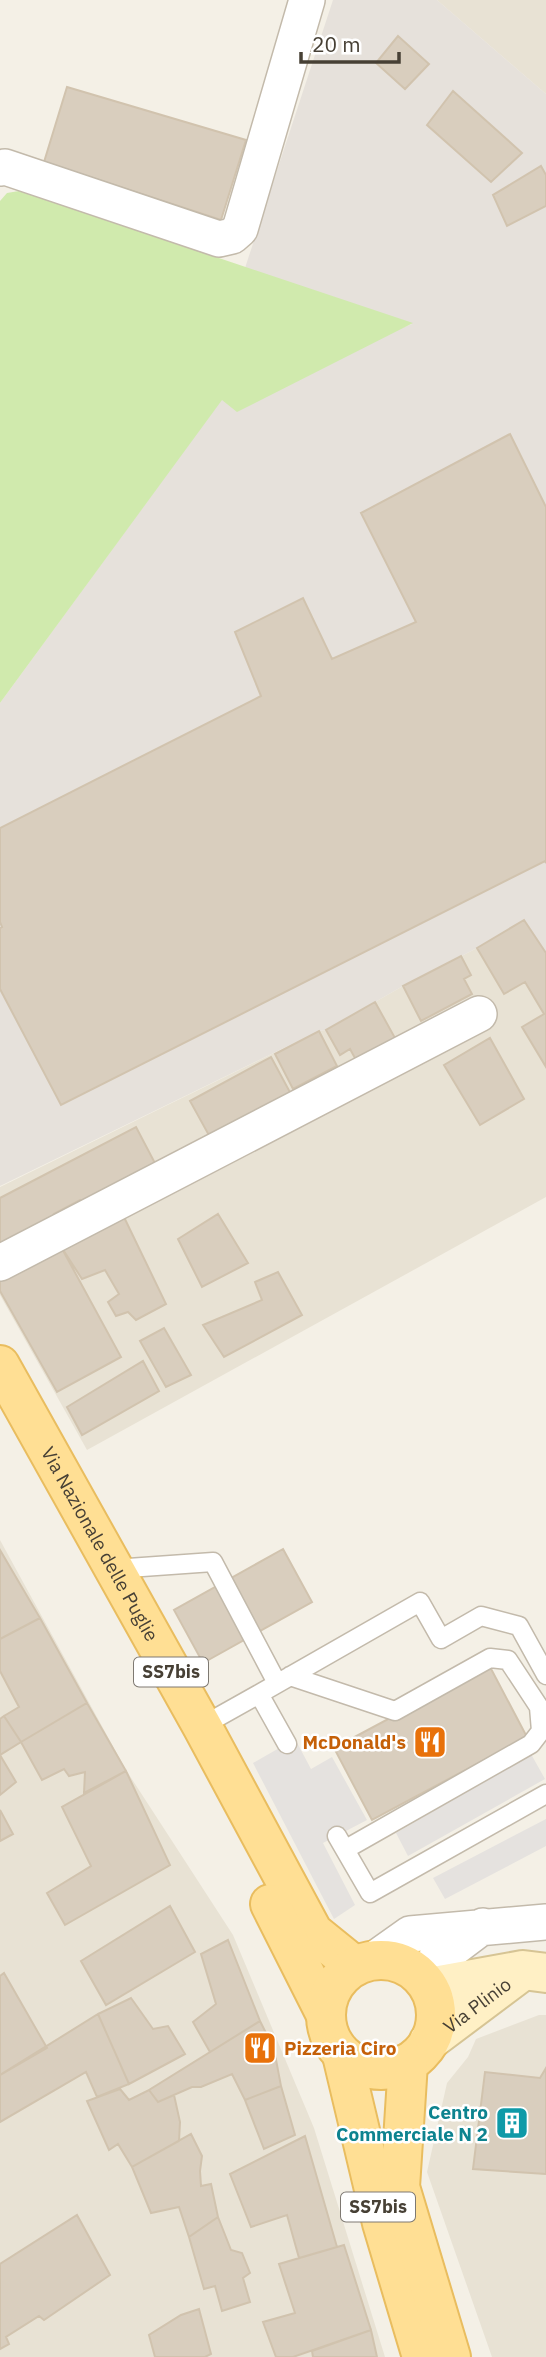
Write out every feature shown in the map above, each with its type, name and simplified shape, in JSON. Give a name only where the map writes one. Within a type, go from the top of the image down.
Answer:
[{"type":"main road","name":"Via Nazionale delle Puglie","points":[[0,1365],[202,1726],[313,1932],[364,1963]]},
{"type":"main road","name":"Via Nazionale delle Puglie","points":[[0,1415],[232,1827],[326,2015]]},
{"type":"main road","name":"SS7bis","points":[[364,1963],[389,1961],[405,1966],[423,1981],[435,2005],[435,2023],[419,2052],[400,2187],[451,2357]]},
{"type":"main road","points":[[326,2015],[327,2000],[334,1987],[343,1975],[364,1963]]},
{"type":"main road","name":"SS7bis","points":[[326,2015],[333,2043],[342,2055],[382,2223],[422,2357]]},
{"type":"main road","points":[[342,2055],[356,2065],[374,2070],[392,2070],[419,2052]]},
{"type":"street","points":[[0,168],[5,167],[219,239],[232,236],[240,229],[307,0]]},
{"type":"street","points":[[0,1264],[479,1014]]},
{"type":"street","points":[[364,1963],[410,1934],[546,1922]]},
{"type":"street","points":[[423,1981],[483,1926]]},
{"type":"street","name":"Via Plinio","points":[[423,1981],[534,1972]]},
{"type":"street","name":"Via Plinio","points":[[419,2052],[534,1972]]},
{"type":"lane","points":[[114,1569],[212,1562],[284,1680],[395,1712],[490,1658],[508,1660],[538,1707],[541,1731],[531,1744],[342,1842],[370,1893],[546,1794]]},
{"type":"lane","points":[[202,1726],[420,1602],[441,1639],[481,1616],[519,1626],[546,1675]]},
{"type":"lane","points":[[259,1694],[287,1744]]},
{"type":"shaded area","points":[[333,0],[437,0],[546,94],[546,953],[524,920],[326,1030],[319,1031],[0,1186],[0,703],[222,399],[412,324],[245,268]]},
{"type":"shaded area","points":[[437,0],[546,0],[546,94]]},
{"type":"shaded area","points":[[524,920],[546,953],[546,1197],[87,1450],[0,1295],[0,1187],[319,1031],[326,1030]]},
{"type":"shaded area","points":[[0,1540],[126,1770],[233,1935],[314,2128],[385,2357],[0,2357]]},
{"type":"shaded area","points":[[295,1739],[311,1769],[332,1757],[367,1820],[323,1843],[355,1905],[334,1919],[253,1763]]},
{"type":"shaded area","points":[[531,1754],[545,1779],[408,1856],[396,1833]]},
{"type":"shaded area","points":[[546,1819],[546,1846],[445,1899],[433,1878]]},
{"type":"shaded area","points":[[539,2015],[546,2015],[546,2357],[492,2357],[427,2172],[447,2083],[468,2057],[476,2039]]},
{"type":"green space","points":[[19,191],[413,323],[237,412],[222,400],[0,703],[0,201],[7,193]]},
{"type":"building","points":[[398,36],[429,64],[405,89],[376,63]]},
{"type":"building","points":[[67,87],[246,140],[221,220],[44,162]]},
{"type":"building","points":[[453,91],[522,153],[491,182],[427,125]]},
{"type":"building","points":[[541,166],[546,175],[546,206],[507,226],[493,195]]},
{"type":"building","points":[[510,434],[546,507],[546,863],[545,861],[61,1105],[0,989],[0,828],[261,696],[235,632],[303,598],[332,659],[416,622],[361,513]]},
{"type":"building","points":[[524,920],[546,953],[546,1067],[522,1027],[544,1014],[525,982],[504,994],[477,948]]},
{"type":"building","points":[[461,956],[471,975],[464,979],[472,994],[421,1021],[403,986]]},
{"type":"building","points":[[375,1002],[395,1038],[356,1060],[350,1049],[340,1055],[326,1030]]},
{"type":"building","points":[[319,1031],[337,1066],[293,1089],[275,1054]]},
{"type":"building","points":[[490,1038],[524,1099],[480,1125],[444,1065]]},
{"type":"building","points":[[271,1057],[292,1096],[211,1139],[190,1101]]},
{"type":"building","points":[[136,1127],[157,1167],[83,1205],[80,1200],[54,1214],[57,1219],[0,1248],[0,1198]]},
{"type":"building","points":[[122,1213],[166,1304],[136,1320],[128,1312],[116,1316],[108,1302],[119,1294],[105,1270],[82,1279],[60,1245]]},
{"type":"building","points":[[218,1214],[248,1263],[202,1287],[178,1239]]},
{"type":"building","points":[[60,1245],[121,1357],[57,1392],[0,1291],[0,1276]]},
{"type":"building","points":[[278,1272],[302,1315],[224,1357],[203,1325],[262,1300],[255,1282]]},
{"type":"building","points":[[164,1328],[191,1375],[166,1387],[140,1341]]},
{"type":"building","points":[[143,1361],[159,1391],[82,1435],[67,1407]]},
{"type":"building","points":[[283,1549],[312,1602],[203,1663],[174,1610]]},
{"type":"building","points":[[0,1550],[40,1618],[0,1639]]},
{"type":"building","points":[[40,1618],[87,1703],[21,1742],[4,1716],[19,1707],[0,1671],[0,1639]]},
{"type":"building","name":"McDonald's","points":[[489,1665],[527,1737],[372,1820],[334,1748]]},
{"type":"building","points":[[87,1703],[126,1771],[84,1793],[85,1772],[69,1776],[64,1769],[42,1780],[21,1742]]},
{"type":"building","points":[[4,1716],[21,1742],[0,1755],[0,1719]]},
{"type":"building","points":[[0,1755],[16,1782],[0,1795]]},
{"type":"building","points":[[126,1771],[170,1865],[65,1925],[47,1893],[91,1866],[62,1807]]},
{"type":"building","points":[[0,1810],[13,1834],[0,1841]]},
{"type":"building","points":[[170,1906],[195,1952],[106,2005],[81,1961]]},
{"type":"building","points":[[228,1940],[260,2021],[210,2052],[193,2022],[216,2004],[201,1954]]},
{"type":"building","points":[[4,1973],[47,2048],[0,2075],[0,1976]]},
{"type":"building","points":[[131,1998],[153,2029],[168,2026],[185,2054],[129,2084],[98,2014]]},
{"type":"building","points":[[98,2014],[129,2084],[97,2097],[86,2072],[0,2122],[0,2075]]},
{"type":"building","points":[[260,2021],[274,2049],[281,2086],[245,2100],[232,2074],[158,2102],[149,2090]]},
{"type":"building","name":"Centro Commerciale N 2","points":[[546,2068],[546,2174],[473,2169],[485,2072],[540,2078]]},
{"type":"building","points":[[281,2086],[295,2135],[264,2149],[245,2100]]},
{"type":"building","points":[[120,2089],[129,2100],[149,2090],[158,2102],[174,2095],[180,2122],[179,2141],[132,2167],[118,2144],[109,2150],[87,2101]]},
{"type":"building","points":[[191,2134],[202,2156],[201,2186],[211,2184],[218,2217],[189,2237],[179,2207],[151,2213],[132,2167]]},
{"type":"building","points":[[305,2136],[337,2247],[299,2258],[287,2215],[251,2227],[230,2174]]},
{"type":"building","points":[[77,2215],[110,2275],[44,2320],[39,2316],[6,2337],[9,2344],[0,2349],[0,2264]]},
{"type":"building","points":[[218,2217],[231,2250],[242,2253],[250,2273],[243,2278],[250,2302],[222,2311],[215,2286],[204,2289],[189,2237]]},
{"type":"building","points":[[344,2245],[371,2330],[293,2357],[276,2357],[263,2322],[295,2313],[279,2264]]},
{"type":"building","points":[[199,2309],[211,2354],[205,2357],[155,2357],[149,2335],[181,2315]]},
{"type":"building","points":[[371,2330],[377,2357],[313,2357],[312,2351]]},
{"type":"place","name":"McDonald's","points":[[430,1742]]},
{"type":"place","name":"Pizzeria Ciro","points":[[260,2048]]},
{"type":"place","name":"Centro Commerciale N 2","points":[[512,2123]]}]
